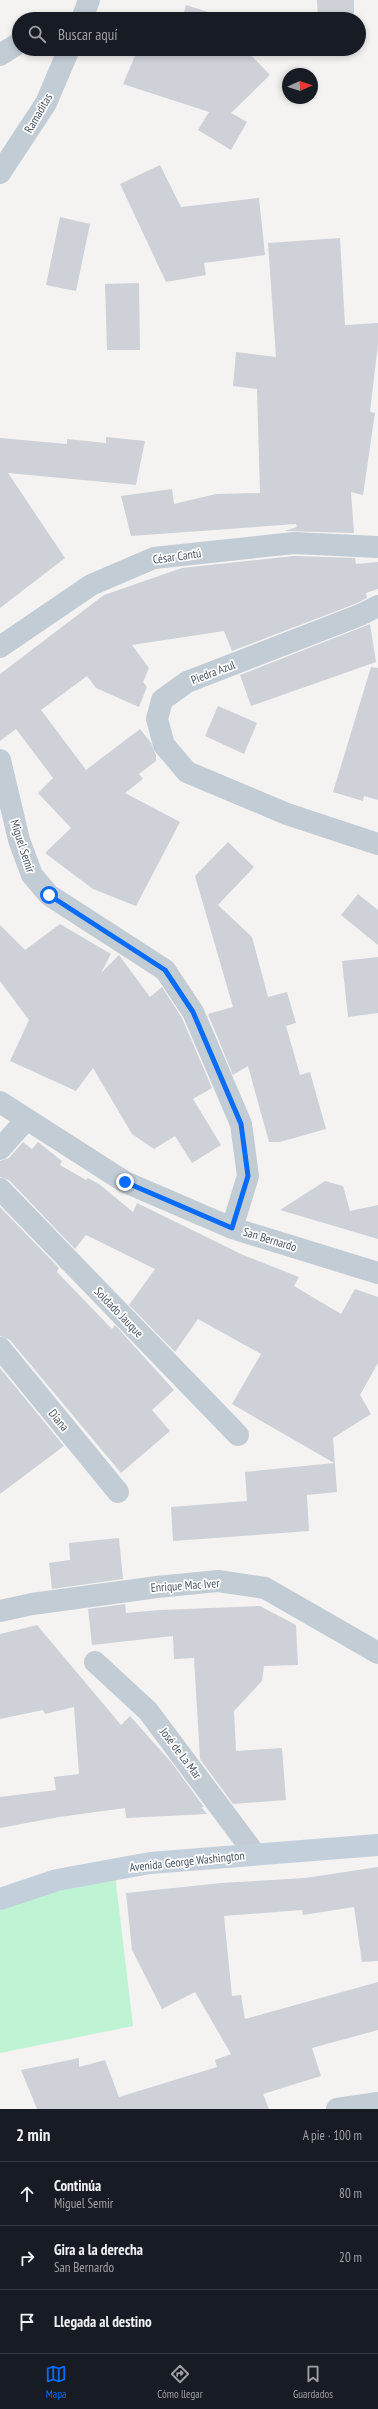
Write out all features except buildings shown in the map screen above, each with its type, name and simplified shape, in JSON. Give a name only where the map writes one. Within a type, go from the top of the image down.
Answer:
[{"type":"main road","name":"Avenida George Washington","points":[[0,1900],[57,1880],[142,1865],[255,1854],[378,1845]]},
{"type":"street","points":[[85,12],[89,0]]},
{"type":"street","points":[[0,55],[12,47]]},
{"type":"street","name":"Ramaditas","points":[[0,173],[46,103],[66,56]]},
{"type":"street","name":"César Cantú","points":[[0,648],[91,585],[154,558],[294,543],[378,547]]},
{"type":"street","name":"Piedra Azul","points":[[378,606],[360,615],[187,682],[162,700],[157,719],[164,745],[187,772],[287,814],[378,844]]},
{"type":"street","name":"Miguel Semir","points":[[0,760],[19,840],[32,875],[49,895],[165,970],[193,1012],[241,1124],[248,1176],[232,1228]]},
{"type":"street","name":"San Bernardo","points":[[0,1102],[125,1182],[232,1228],[378,1273]]},
{"type":"street","points":[[0,1149],[26,1120]]},
{"type":"street","name":"Soldado Jauque","points":[[0,1189],[238,1435]]},
{"type":"street","name":"Diana","points":[[0,1348],[118,1492]]},
{"type":"street","name":"Enrique Mac Iver","points":[[0,1611],[32,1604],[157,1587],[218,1581],[265,1588],[378,1653]]},
{"type":"street","name":"José de La Mar","points":[[96,1662],[148,1711],[255,1854]]},
{"type":"street","points":[[337,2109],[378,2103]]},
{"type":"green space","points":[[114,1866],[133,2026],[0,2053],[0,1899]]},
{"type":"route","points":[[49,895],[111,933],[165,970],[193,1012],[241,1124],[248,1176],[232,1228],[125,1182]]}]
